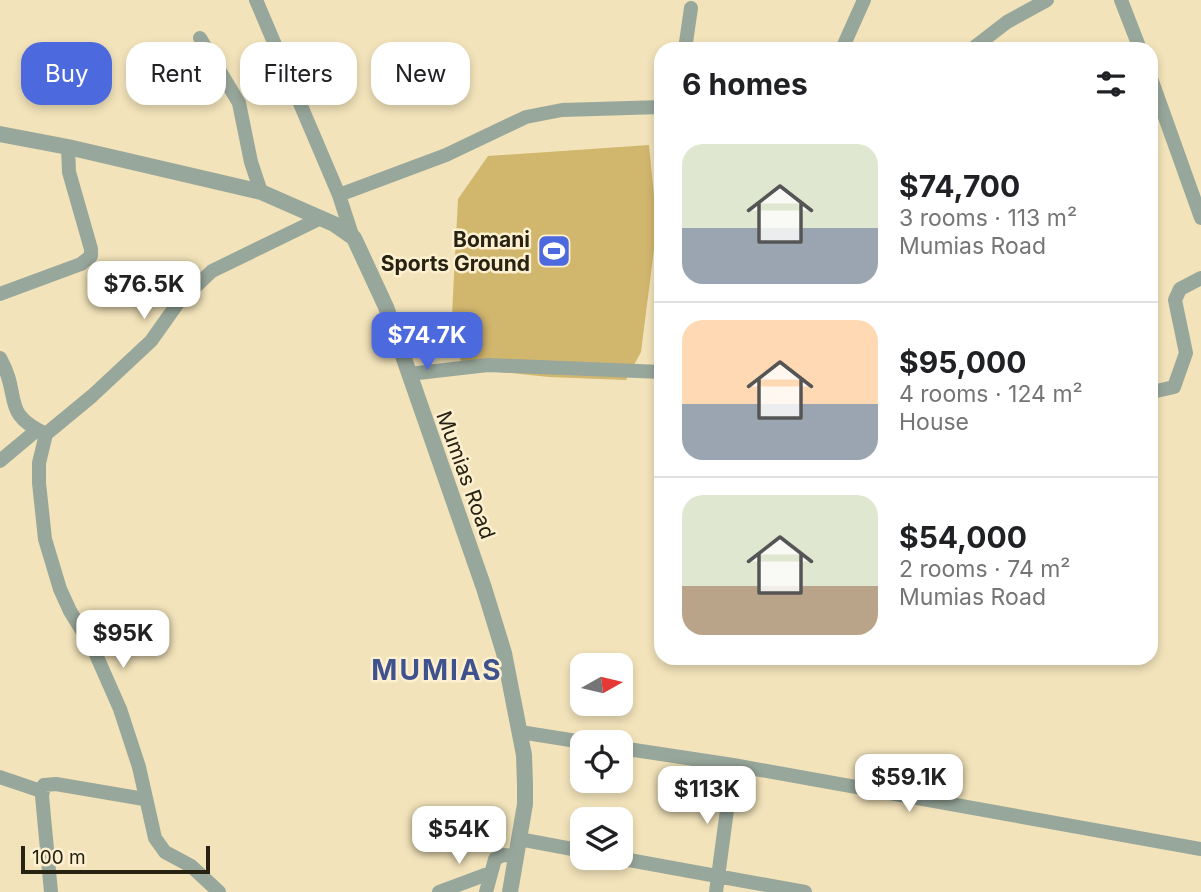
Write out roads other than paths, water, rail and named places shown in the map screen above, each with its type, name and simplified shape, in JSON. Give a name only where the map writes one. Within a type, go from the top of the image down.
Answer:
[{"type":"street","points":[[256,0],[339,195],[352,235]]},
{"type":"street","points":[[845,42],[864,0]]},
{"type":"street","points":[[981,42],[1007,22],[1047,0]]},
{"type":"street","points":[[1121,0],[1137,42]]},
{"type":"street","points":[[686,42],[691,8]]},
{"type":"street","points":[[200,38],[239,103],[251,162],[261,192]]},
{"type":"street","points":[[1158,98],[1201,218]]},
{"type":"street","points":[[339,195],[446,156],[526,117],[562,110],[654,107]]},
{"type":"street","points":[[0,134],[261,192],[352,235]]},
{"type":"street","points":[[0,294],[81,264],[90,256],[91,249],[69,172],[68,147]]},
{"type":"street","points":[[0,461],[135,357],[151,341],[178,303],[212,271],[321,219]]},
{"type":"street","name":"Mumias Road","points":[[352,235],[386,307],[504,653],[524,755],[525,784],[510,892]]},
{"type":"street","points":[[1158,391],[1174,387],[1186,352],[1175,300],[1180,289],[1201,278]]},
{"type":"street","points":[[0,358],[8,380],[9,404],[16,419],[41,432]]},
{"type":"street","points":[[409,374],[488,365],[654,372]]},
{"type":"street","points":[[41,432],[39,483],[45,539],[51,564],[70,611],[94,650],[120,709],[139,767],[151,829],[165,852],[191,866],[219,892]]},
{"type":"street","points":[[520,732],[570,740]]},
{"type":"street","points":[[633,750],[733,765],[1201,849]]},
{"type":"street","points":[[716,892],[733,765]]},
{"type":"street","points":[[0,777],[41,791]]},
{"type":"street","points":[[51,892],[41,791],[44,785],[56,784],[144,799]]},
{"type":"street","points":[[486,892],[490,873],[497,858],[503,855],[518,848],[570,850]]},
{"type":"street","points":[[633,861],[805,892]]},
{"type":"street","points":[[439,892],[490,873]]},
{"type":"place","name":"Bomani Sports Ground","points":[[554,251]]},
{"type":"district","name":"MUMIAS","points":[[437,670]]}]
